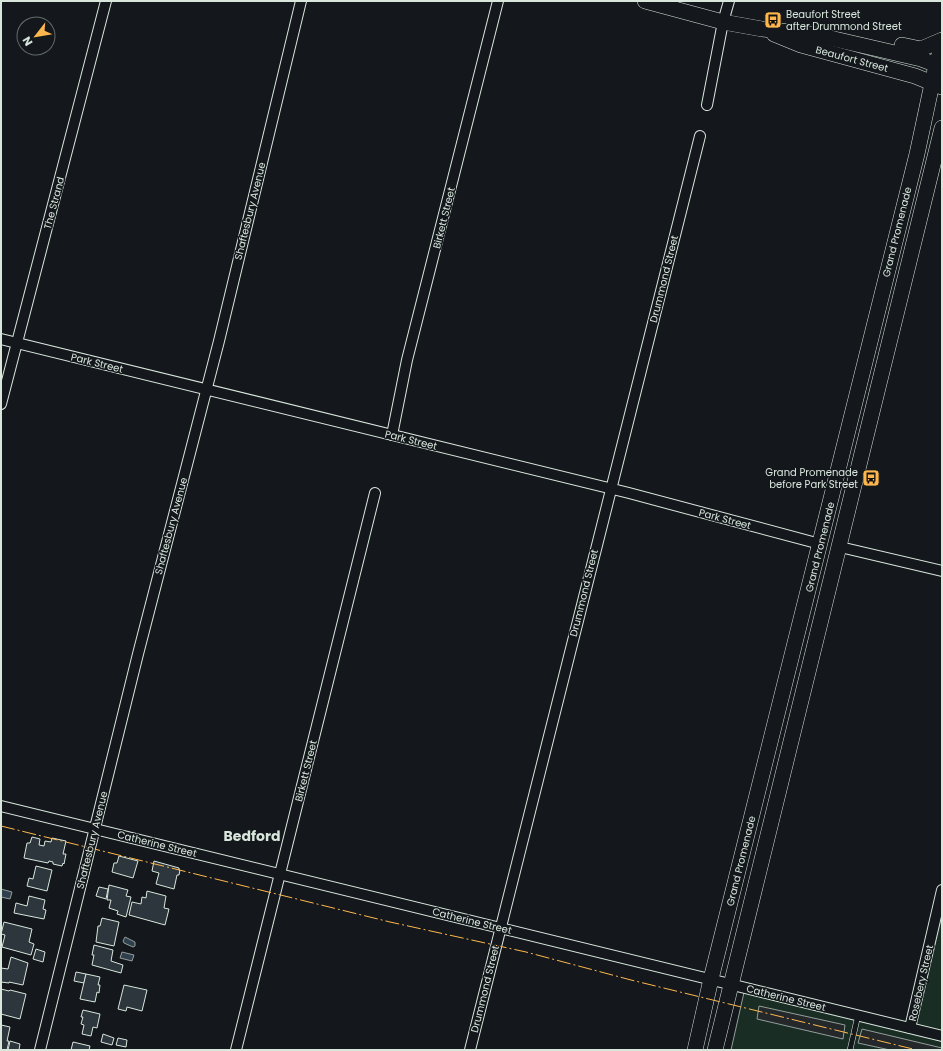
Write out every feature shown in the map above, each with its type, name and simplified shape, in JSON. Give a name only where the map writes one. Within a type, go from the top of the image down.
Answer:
[{"type":"main road","name":"Beaufort Street","points":[[645,1],[723,22],[762,29],[817,35],[921,59],[939,66]]},
{"type":"main road","name":"Beaufort Street","points":[[762,29],[801,45],[915,76],[937,85]]},
{"type":"main road","points":[[817,35],[834,31],[921,48],[942,40]]},
{"type":"main road","name":"Grand Promenade","points":[[695,1050],[711,979],[917,154],[937,85],[942,44]]},
{"type":"main road","name":"Grand Promenade","points":[[715,1050],[730,984],[840,547],[942,128]]},
{"type":"street","name":"The Strand","points":[[1,404],[106,1]]},
{"type":"street","name":"Shaftesbury Avenue","points":[[40,1050],[138,654],[206,390],[301,1]]},
{"type":"street","name":"Birkett Street","points":[[392,435],[408,360],[498,1]]},
{"type":"street","points":[[707,105],[723,22],[729,1]]},
{"type":"street","name":"Drummond Street","points":[[470,1050],[700,136]]},
{"type":"street","name":"Park Street","points":[[1,339],[611,488],[820,544]]},
{"type":"street","name":"Birkett Street","points":[[236,1050],[375,493]]},
{"type":"street","points":[[840,547],[942,571]]},
{"type":"street","name":"Catherine Street","points":[[1,806],[942,1036]]},
{"type":"street","name":"Rosebery Street","points":[[910,1028],[942,890]]},
{"type":"lane","points":[[850,1050],[858,1015]]},
{"type":"green space","points":[[942,892],[942,1050],[731,1050],[745,988],[910,1028]]},
{"type":"shaded area","points":[[759,1006],[845,1025],[843,1039],[757,1019]]},
{"type":"shaded area","points":[[862,1029],[942,1048],[942,1050],[890,1050],[858,1043]]},
{"type":"water","points":[[1,889],[12,892],[10,899],[1,897]]},
{"type":"water","points":[[125,937],[135,942],[135,946],[133,947],[124,943],[123,941]]},
{"type":"water","points":[[122,952],[134,955],[132,961],[120,958]]},
{"type":"building","points":[[32,837],[40,839],[39,845],[44,846],[45,841],[51,842],[52,838],[66,841],[63,854],[66,854],[64,864],[63,863],[62,866],[53,864],[53,862],[49,861],[48,863],[24,858],[27,843],[30,843]]},
{"type":"building","points":[[119,856],[138,861],[133,878],[112,872],[114,863],[117,863]]},
{"type":"building","points":[[154,861],[179,868],[179,875],[177,875],[174,889],[156,884],[159,873],[152,871]]},
{"type":"building","points":[[36,866],[52,870],[47,891],[27,886],[29,878],[33,879]]},
{"type":"building","points":[[109,885],[128,890],[126,896],[131,897],[126,917],[117,914],[118,911],[109,908],[111,900],[107,900]]},
{"type":"building","points":[[99,887],[108,889],[106,899],[96,896]]},
{"type":"building","points":[[147,891],[166,896],[164,908],[169,909],[165,925],[129,915],[132,902],[141,904],[142,897],[146,898]]},
{"type":"building","points":[[29,896],[45,900],[43,909],[46,910],[44,919],[14,913],[16,903],[27,906]]},
{"type":"building","points":[[102,918],[119,922],[114,946],[96,942],[98,926],[100,926]]},
{"type":"building","points":[[4,922],[32,929],[29,942],[34,944],[31,955],[2,947],[5,935],[1,934]]},
{"type":"building","points":[[94,945],[113,950],[111,961],[123,965],[121,973],[92,965]]},
{"type":"building","points":[[36,949],[45,952],[43,962],[33,959]]},
{"type":"building","points":[[11,957],[28,963],[23,985],[1,982],[1,968],[8,969]]},
{"type":"building","points":[[76,972],[86,974],[84,983],[74,981]]},
{"type":"building","points":[[86,974],[100,977],[98,985],[100,985],[99,993],[97,992],[95,1002],[80,999]]},
{"type":"building","points":[[124,985],[147,990],[142,1011],[127,1007],[126,1011],[118,1009]]},
{"type":"building","points":[[1,989],[26,994],[20,1019],[1,1014]]},
{"type":"building","points":[[83,1010],[100,1014],[97,1028],[93,1027],[91,1036],[82,1034],[84,1025],[81,1024],[83,1017],[81,1017]]},
{"type":"building","points":[[1,1025],[10,1027],[7,1050],[1,1050]]},
{"type":"building","points":[[103,1034],[114,1038],[112,1045],[101,1042]]},
{"type":"building","points":[[118,1038],[127,1040],[126,1047],[116,1045]]},
{"type":"building","points":[[10,1041],[20,1044],[19,1050],[8,1050]]},
{"type":"building","points":[[73,1042],[90,1046],[89,1050],[71,1050]]},
{"type":"power","points":[[1,826],[390,922],[526,952],[631,980],[917,1050]]},
{"type":"place","name":"Beaufort Street after Drummond Street","points":[[773,20]]},
{"type":"place","name":"Grand Promenade before Park Street","points":[[871,478]]},
{"type":"district","name":"Bedford","points":[[252,836]]}]
